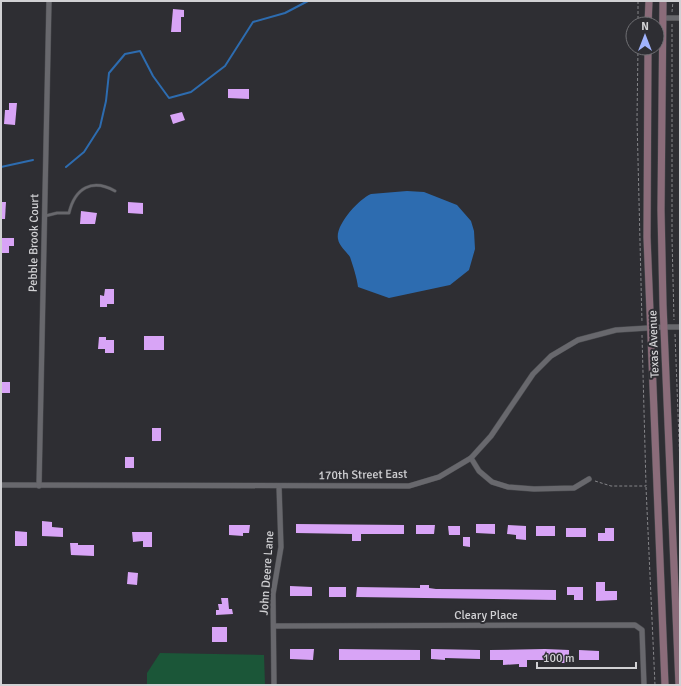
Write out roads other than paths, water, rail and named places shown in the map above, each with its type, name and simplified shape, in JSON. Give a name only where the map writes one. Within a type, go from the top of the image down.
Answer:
[{"type":"main road","points":[[648,16],[649,1]]},
{"type":"main road","name":"Texas Avenue","points":[[663,1],[663,16]]},
{"type":"main road","name":"Texas Avenue","points":[[648,56],[647,237],[665,685]]},
{"type":"main road","name":"Texas Avenue","points":[[663,56],[661,210],[664,326],[679,685]]},
{"type":"street","name":"Pebble Brook Court","points":[[38,486],[50,1]]},
{"type":"street","points":[[665,18],[680,18]]},
{"type":"street","name":"170th Street East","points":[[1,485],[409,486],[439,477],[471,458],[491,436],[533,374],[551,356],[578,340],[616,330],[664,326],[677,327]]},
{"type":"street","points":[[471,458],[479,471],[492,482],[508,487],[534,489],[574,488],[589,479]]},
{"type":"street","name":"John Deere Lane","points":[[274,685],[273,594],[281,547],[279,486]]},
{"type":"street","name":"Cleary Place","points":[[274,626],[635,625],[642,630],[644,685]]},
{"type":"lane","points":[[45,216],[57,213],[69,213],[75,196],[88,186],[98,184],[115,191]]},
{"type":"water","points":[[407,191],[424,192],[457,205],[471,221],[474,231],[475,249],[469,270],[450,285],[389,298],[358,287],[350,257],[340,244],[338,233],[349,213],[366,197],[371,194]]},
{"type":"waterway","points":[[66,167],[84,152],[100,127],[106,101],[109,73],[125,54],[140,51],[153,76],[169,98],[191,92],[225,66],[253,22],[285,13],[308,1]]},
{"type":"waterway","points":[[1,167],[33,160]]}]
